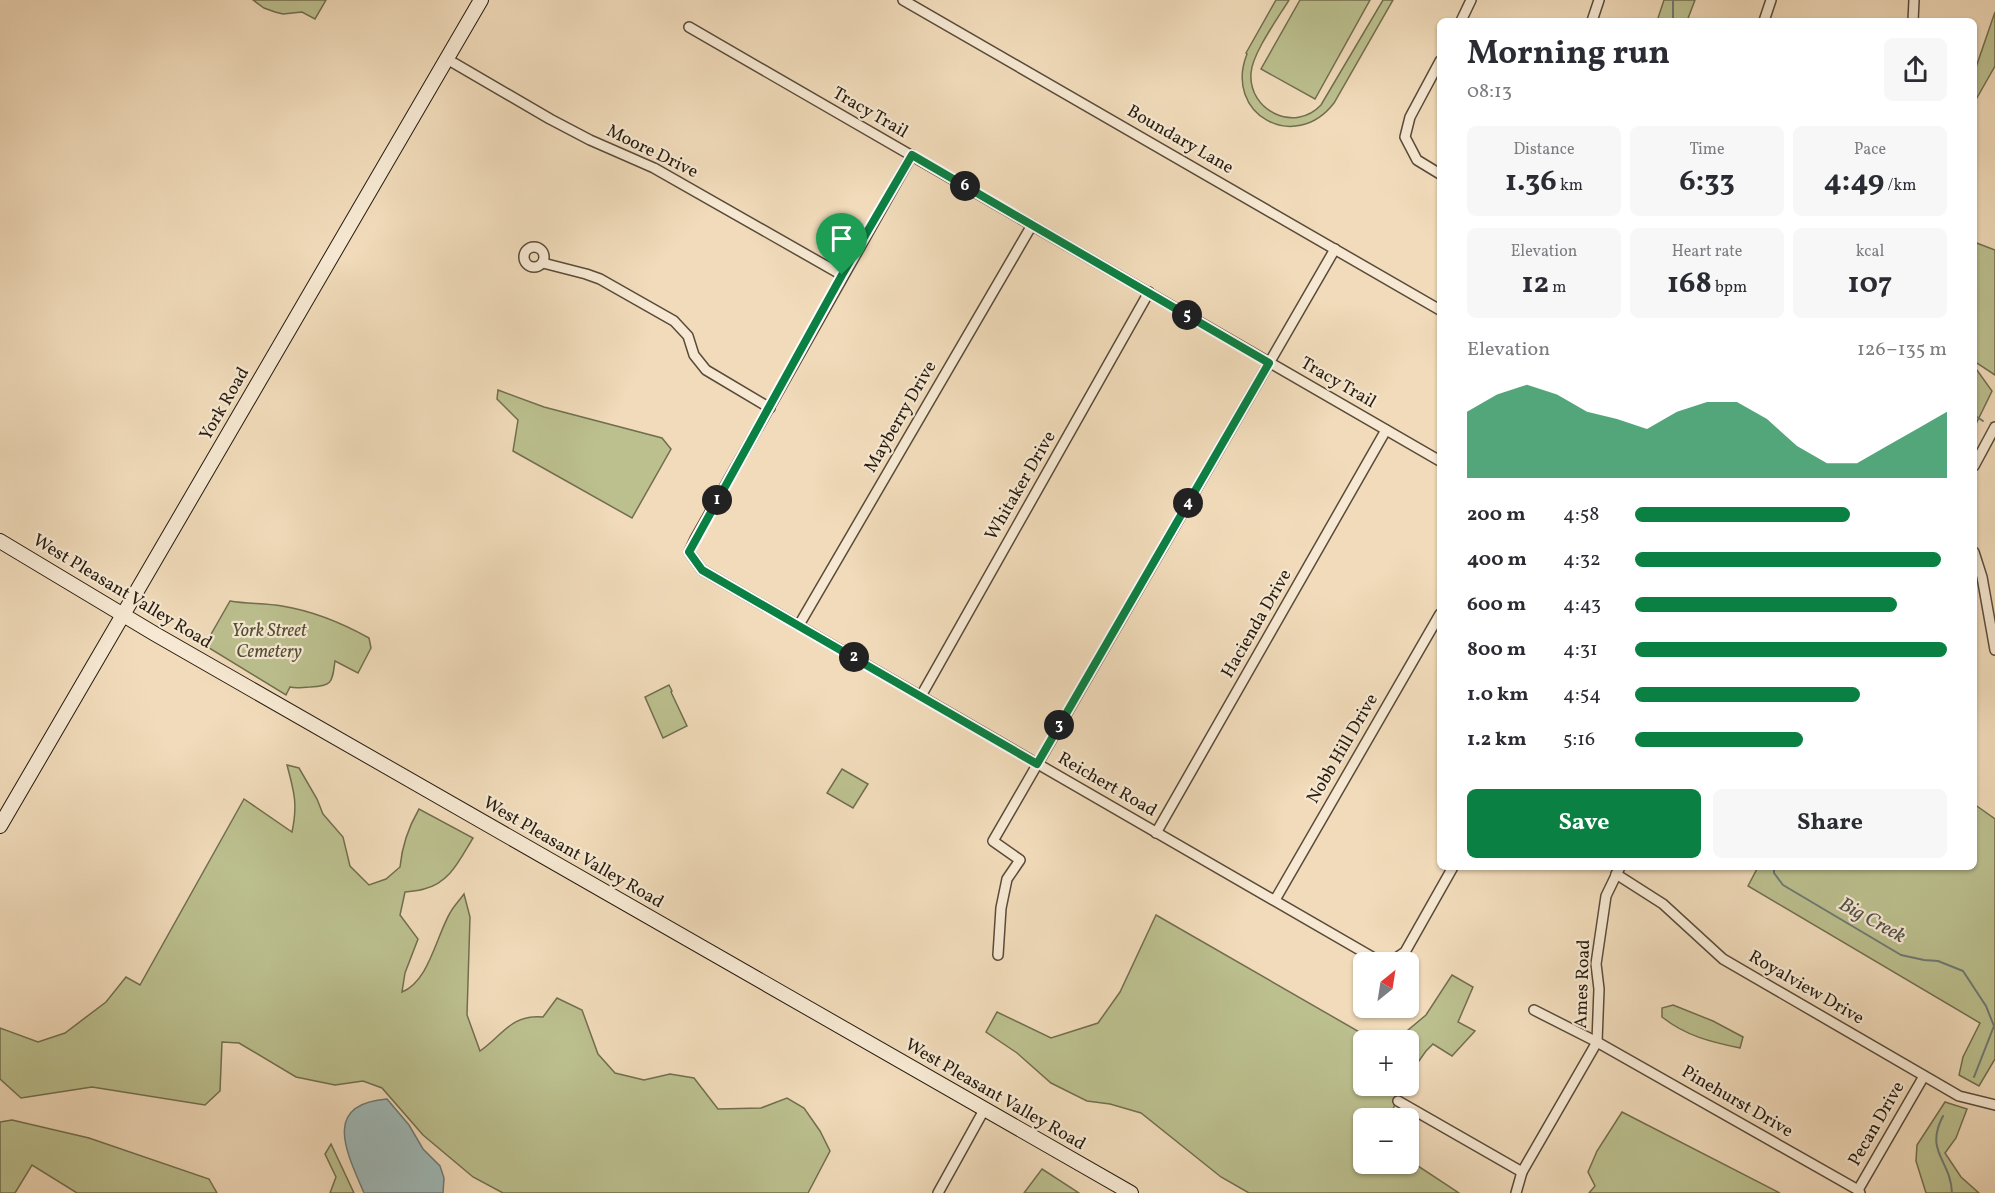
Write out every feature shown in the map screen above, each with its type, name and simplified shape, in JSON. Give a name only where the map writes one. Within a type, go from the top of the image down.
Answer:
[{"type":"main road","name":"York Road","points":[[0,826],[481,0]]},
{"type":"main road","name":"West Pleasant Valley Road","points":[[0,541],[122,615],[1131,1193]]},
{"type":"street","name":"Boundary Lane","points":[[903,0],[1437,308]]},
{"type":"street","points":[[1462,18],[1471,0]]},
{"type":"street","points":[[1593,18],[1599,0]]},
{"type":"street","points":[[1765,18],[1771,0]]},
{"type":"street","points":[[1913,18],[1914,0]]},
{"type":"street","name":"Tracy Trail","points":[[689,27],[1437,459]]},
{"type":"street","name":"Moore Drive","points":[[447,59],[550,119],[590,140],[654,168],[842,275]]},
{"type":"street","points":[[1437,67],[1410,117],[1405,137],[1417,160],[1437,172]]},
{"type":"street","points":[[543,263],[600,279],[674,321],[688,336],[694,355],[706,370],[770,408],[842,275],[912,155]]},
{"type":"street","name":"Mayberry Drive","points":[[798,625],[1032,225]]},
{"type":"street","points":[[998,955],[1001,908],[1007,879],[1020,860],[993,841],[1335,249]]},
{"type":"street","name":"Whitaker Drive","points":[[921,696],[1149,292]]},
{"type":"street","name":"Reichert Road","points":[[770,408],[689,552],[702,570],[1379,961],[1392,961],[1405,952],[1451,870]]},
{"type":"street","points":[[1977,460],[1995,427]]},
{"type":"street","name":"Hacienda Drive","points":[[1156,833],[1386,430]]},
{"type":"street","points":[[1977,561],[1995,650]]},
{"type":"street","name":"Nobb Hill Drive","points":[[1275,900],[1437,619]]},
{"type":"street","name":"Ames Road","points":[[1516,1193],[1522,1172],[1597,1042],[1599,989],[1596,964],[1606,896],[1618,871]]},
{"type":"street","name":"Royalview Drive","points":[[1618,871],[1663,904],[1723,959],[1959,1096],[1995,1105]]},
{"type":"street","name":"Pinehurst Drive","points":[[1534,1010],[1597,1042],[1859,1191]]},
{"type":"street","name":"Pecan Drive","points":[[1859,1191],[1924,1076]]},
{"type":"street","points":[[1398,1101],[1522,1172]]},
{"type":"street","points":[[938,1193],[984,1110]]},
{"type":"green space","points":[[253,0],[326,0],[315,19],[302,12],[283,14],[275,12]]},
{"type":"green space","points":[[1276,0],[1289,0],[1266,36],[1252,65],[1252,86],[1257,98],[1275,114],[1299,117],[1321,105],[1383,0],[1393,0],[1334,103],[1318,118],[1301,125],[1283,126],[1267,120],[1254,109],[1245,94],[1242,75],[1246,53]]},
{"type":"green space","points":[[1300,0],[1370,0],[1315,99],[1261,69]]},
{"type":"green space","points":[[1664,0],[1695,0],[1688,18],[1658,18]]},
{"type":"green space","points":[[1995,12],[1995,66],[1977,98],[1977,64]]},
{"type":"green space","points":[[1977,243],[1995,250],[1995,375],[1977,363]]},
{"type":"green space","points":[[1977,370],[1992,391],[1977,422]]},
{"type":"green space","points":[[498,390],[544,407],[662,438],[671,449],[632,518],[513,451],[518,420],[497,399]]},
{"type":"green space","name":"York Street Cemetery","points":[[230,601],[282,606],[316,614],[369,638],[371,648],[358,673],[335,661],[330,682],[318,686],[290,687],[286,695],[201,643],[206,643]]},
{"type":"green space","points":[[669,685],[687,726],[663,738],[645,697]]},
{"type":"green space","points":[[287,765],[299,768],[323,814],[343,837],[350,866],[369,885],[386,879],[400,867],[406,837],[419,809],[473,838],[448,876],[433,886],[405,892],[400,915],[418,939],[405,973],[402,992],[419,978],[450,913],[464,894],[470,917],[467,1015],[480,1051],[515,1022],[532,1017],[543,1017],[557,998],[582,1010],[598,1054],[615,1073],[644,1080],[670,1074],[694,1078],[718,1109],[761,1108],[787,1098],[804,1108],[830,1151],[808,1193],[503,1193],[473,1177],[423,1135],[382,1088],[363,1081],[335,1085],[296,1077],[239,1043],[222,1042],[220,1091],[205,1105],[92,1087],[21,1098],[0,1079],[0,1028],[38,1042],[65,1033],[106,1002],[126,977],[140,985],[244,799],[292,832],[295,813],[294,798]]},
{"type":"green space","points":[[842,769],[868,784],[853,808],[827,793]]},
{"type":"green space","points":[[1977,806],[1995,819],[1995,1059],[1979,1086],[1959,1075],[1963,1057],[1980,1023],[1748,886],[1756,870],[1977,870]]},
{"type":"green space","points":[[1156,915],[1356,1030],[1353,1030],[1353,1096],[1399,1096],[1393,1108],[1353,1108],[1353,1174],[1419,1174],[1419,1167],[1459,1193],[1249,1193],[1221,1177],[1141,1113],[1110,1104],[1087,1101],[1051,1083],[1017,1053],[986,1032],[997,1012],[1051,1038],[1098,1023],[1120,992]]},
{"type":"green space","points":[[1452,975],[1473,987],[1458,1022],[1475,1031],[1452,1056],[1433,1044],[1419,1061],[1419,1030],[1408,1030],[1426,1015]]},
{"type":"green space","points":[[1673,1005],[1713,1021],[1743,1037],[1740,1048],[1699,1037],[1671,1024],[1662,1017],[1662,1008]]},
{"type":"green space","points":[[1945,1102],[1967,1109],[1956,1138],[1945,1153],[1961,1177],[1979,1193],[1926,1193],[1916,1161],[1917,1145]]},
{"type":"green space","points":[[1622,1112],[1780,1193],[1589,1193],[1595,1186],[1588,1172],[1597,1151]]},
{"type":"green space","points":[[12,1120],[89,1138],[209,1179],[217,1193],[77,1193],[32,1165],[15,1193],[0,1193],[0,1122]]},
{"type":"green space","points":[[331,1144],[354,1193],[330,1193],[336,1177],[325,1154]]},
{"type":"green space","points":[[1042,1169],[1079,1193],[1024,1193]]},
{"type":"water","points":[[387,1099],[409,1125],[423,1149],[440,1166],[444,1178],[443,1193],[364,1193],[346,1147],[344,1133],[346,1120],[353,1110],[366,1103]]},
{"type":"waterway","name":"Big Creek","points":[[1673,0],[1673,18]]},
{"type":"waterway","points":[[1977,417],[1983,421]]},
{"type":"waterway","name":"Big Creek","points":[[1774,870],[1783,885],[1901,955],[1938,961],[1963,971],[1986,1006],[1994,1026],[1974,1077]]},
{"type":"waterway","name":"Big Creek","points":[[1943,1116],[1936,1139],[1940,1156],[1951,1182],[1952,1193]]},
{"type":"route","points":[[912,155],[1269,363],[1037,764],[702,570],[689,552],[842,275],[912,155]]}]
